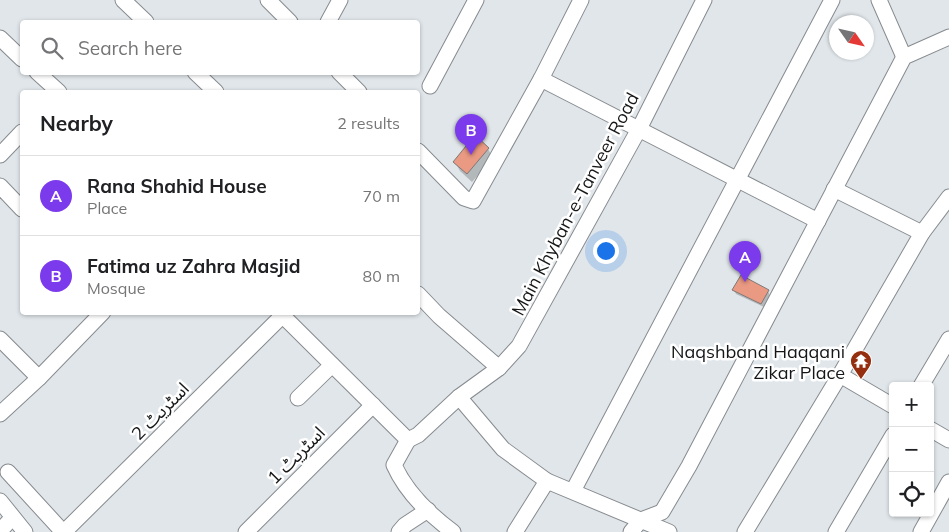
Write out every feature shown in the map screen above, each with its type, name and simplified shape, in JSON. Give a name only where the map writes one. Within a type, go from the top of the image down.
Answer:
[{"type":"street","points":[[123,0],[144,20]]},
{"type":"street","points":[[268,0],[288,20]]},
{"type":"street","points":[[329,20],[340,0]]},
{"type":"street","points":[[430,86],[476,0]]},
{"type":"street","points":[[420,153],[464,198],[473,201],[541,79],[581,0]]},
{"type":"street","name":"Main Khyban-e-Tanveer Road","points":[[408,440],[418,436],[456,401],[499,368],[519,346],[639,129],[704,0]]},
{"type":"street","points":[[573,492],[739,180],[832,0]]},
{"type":"street","points":[[878,0],[904,57]]},
{"type":"street","points":[[636,526],[662,512],[689,466],[904,57],[949,37]]},
{"type":"street","points":[[0,38],[20,57]]},
{"type":"street","points":[[40,75],[57,90]]},
{"type":"street","points":[[198,75],[214,90]]},
{"type":"street","points":[[342,75],[357,90]]},
{"type":"street","points":[[541,79],[818,221]]},
{"type":"street","points":[[0,155],[20,134]]},
{"type":"street","points":[[0,186],[20,207]]},
{"type":"street","points":[[834,189],[922,233]]},
{"type":"street","points":[[745,532],[840,375],[922,233],[949,197]]},
{"type":"street","points":[[420,296],[439,316],[499,368]]},
{"type":"street","points":[[0,414],[39,378],[100,315]]},
{"type":"street","name":"اسٹریٹ 2","points":[[63,532],[279,315]]},
{"type":"street","points":[[281,315],[408,440],[394,465],[402,482],[428,510],[453,532]]},
{"type":"street","points":[[0,339],[39,378]]},
{"type":"street","points":[[924,382],[949,339]]},
{"type":"street","points":[[298,398],[332,365]]},
{"type":"street","points":[[840,375],[889,404]]},
{"type":"street","points":[[456,401],[503,449],[547,481],[573,492],[636,526],[669,532]]},
{"type":"street","name":"اسٹریٹ 1","points":[[246,532],[373,406]]},
{"type":"street","points":[[934,431],[949,440]]},
{"type":"street","points":[[836,532],[889,442]]},
{"type":"street","points":[[8,472],[63,532]]},
{"type":"street","points":[[515,532],[547,481]]},
{"type":"street","points":[[921,532],[949,482]]},
{"type":"street","points":[[0,501],[25,532]]},
{"type":"street","points":[[399,532],[405,525],[428,510]]},
{"type":"street","points":[[0,531],[12,518]]},
{"type":"building","points":[[475,135],[489,148],[467,174],[453,162]]},
{"type":"building","points":[[741,275],[769,290],[761,304],[732,290]]},
{"type":"place","name":"Fatima uz Zahra Masjid","points":[[471,155]]},
{"type":"place","name":"Rana Shahid House","points":[[745,282]]},
{"type":"place","name":"Naqshband Haqqani Zikar Place","points":[[861,380]]}]
